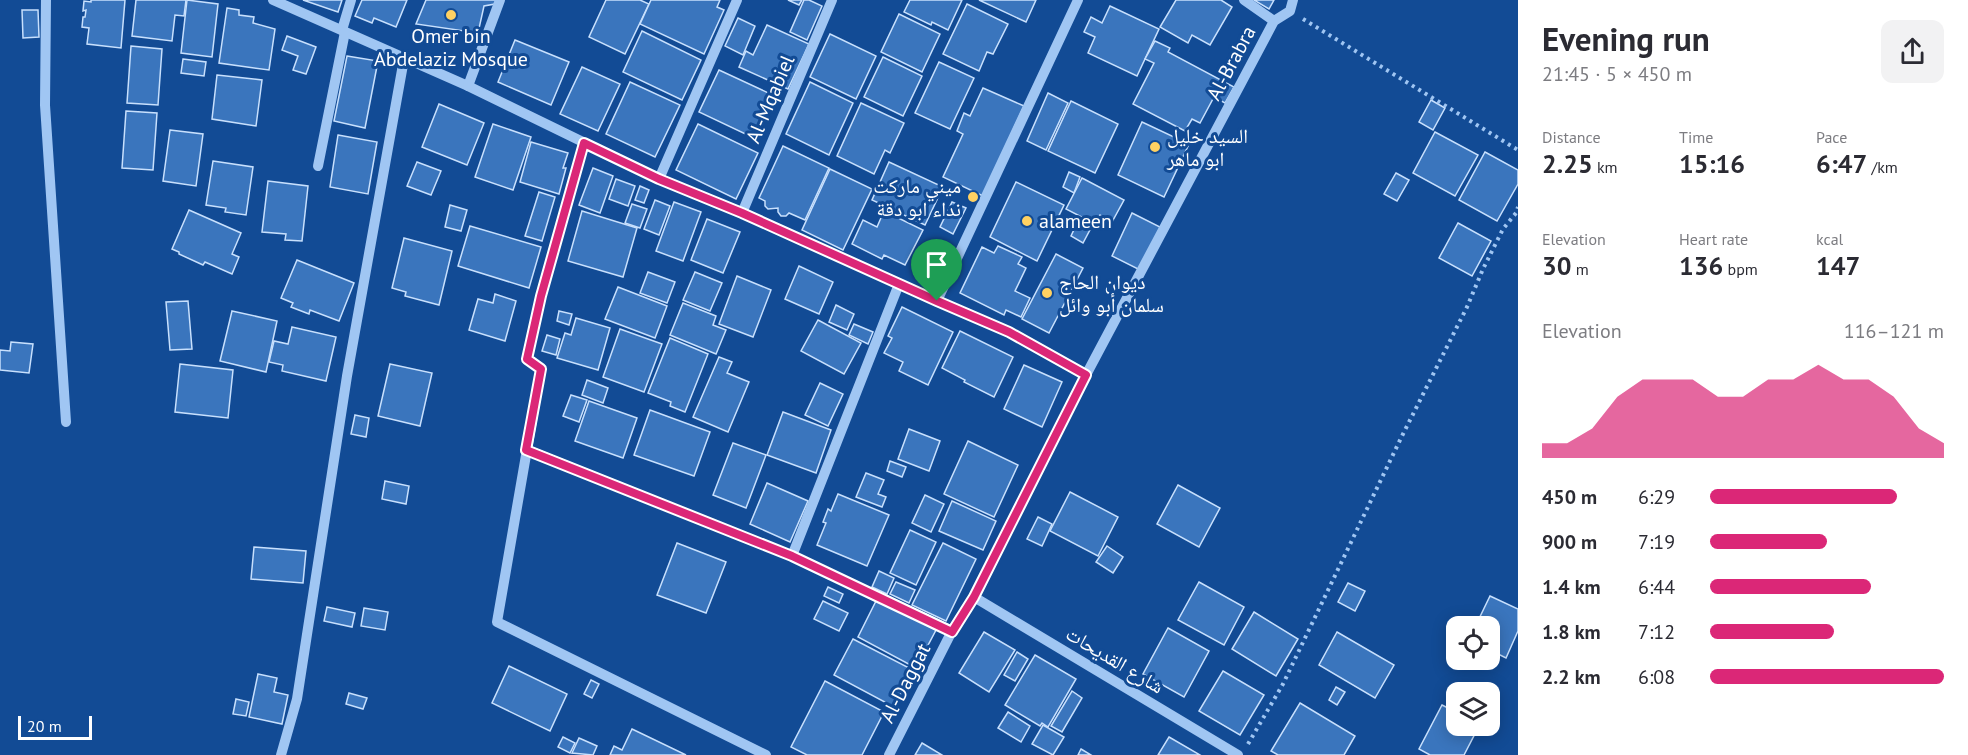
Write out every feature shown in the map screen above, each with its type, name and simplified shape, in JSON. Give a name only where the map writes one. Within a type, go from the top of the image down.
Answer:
[{"type":"street","points":[[46,0],[45,105],[66,422]]},
{"type":"street","points":[[273,0],[468,86],[659,179],[742,213],[1009,332],[1086,375]]},
{"type":"street","points":[[318,166],[343,31],[351,0]]},
{"type":"street","points":[[468,86],[500,0]]},
{"type":"street","points":[[659,179],[737,0]]},
{"type":"street","name":"Al-Mqabiel","points":[[742,213],[831,0]]},
{"type":"street","points":[[937,301],[1078,0]]},
{"type":"street","points":[[1244,0],[1274,21]]},
{"type":"street","points":[[1290,11],[1293,0]]},
{"type":"street","name":"Al-Brabra","points":[[974,597],[1086,375],[1274,21],[1290,11]]},
{"type":"street","points":[[281,755],[297,699],[346,376],[404,59]]},
{"type":"street","points":[[584,143],[541,296],[527,359],[541,369],[497,622],[766,755]]},
{"type":"street","points":[[792,556],[899,284]]},
{"type":"street","points":[[526,450],[792,556],[952,632]]},
{"type":"street","name":"Al-Daggat","points":[[889,755],[952,632],[974,597]]},
{"type":"street","name":"شارع القديحات","points":[[974,597],[1238,755]]},
{"type":"path","points":[[1290,11],[1518,150]]},
{"type":"path","points":[[1247,745],[1283,684],[1401,438],[1467,307],[1483,269],[1518,207]]},
{"type":"building","points":[[91,0],[125,0],[121,48],[87,44],[89,28],[82,27],[86,10],[83,11],[84,1],[91,2]]},
{"type":"building","points":[[136,0],[186,0],[184,16],[175,15],[172,41],[132,36]]},
{"type":"building","points":[[187,0],[218,4],[212,57],[181,53]]},
{"type":"building","points":[[303,0],[342,0],[338,12]]},
{"type":"building","points":[[362,0],[407,0],[396,27],[374,18],[372,23],[355,16]]},
{"type":"building","name":"Omer bin Abdelaziz Mosque","points":[[426,0],[496,0],[495,4],[484,6],[478,33],[416,24]]},
{"type":"building","points":[[606,0],[640,0],[649,4],[625,54],[589,37]]},
{"type":"building","points":[[651,0],[720,0],[717,7],[724,10],[704,54],[640,24]]},
{"type":"building","points":[[788,0],[802,0],[799,5]]},
{"type":"building","points":[[804,0],[822,6],[807,40],[790,32]]},
{"type":"building","points":[[910,0],[962,0],[948,30],[932,22],[931,25],[904,12]]},
{"type":"building","points":[[979,0],[1036,0],[1026,22]]},
{"type":"building","points":[[1176,0],[1221,0],[1232,7],[1210,45],[1192,35],[1188,43],[1160,27]]},
{"type":"building","points":[[1254,0],[1274,0],[1269,9]]},
{"type":"building","points":[[967,4],[1008,24],[993,54],[987,52],[979,71],[943,54]]},
{"type":"building","points":[[1110,6],[1159,29],[1137,76],[1088,53],[1095,37],[1084,32],[1091,17],[1102,23]]},
{"type":"building","points":[[227,8],[239,10],[239,15],[254,17],[253,23],[275,29],[269,70],[219,63]]},
{"type":"building","points":[[22,10],[38,10],[39,37],[23,38]]},
{"type":"building","points":[[899,14],[940,34],[922,72],[881,52]]},
{"type":"building","points":[[738,18],[755,26],[743,55],[725,46]]},
{"type":"building","points":[[767,25],[809,44],[788,89],[739,67],[746,51],[753,55]]},
{"type":"building","points":[[642,31],[701,60],[682,100],[623,72]]},
{"type":"building","points":[[830,34],[876,56],[856,99],[810,77]]},
{"type":"building","points":[[287,36],[316,47],[306,74],[293,70],[298,56],[282,50]]},
{"type":"building","points":[[515,40],[569,62],[551,105],[498,82]]},
{"type":"building","points":[[1155,41],[1170,48],[1168,52],[1234,87],[1225,103],[1214,97],[1200,123],[1192,119],[1185,131],[1133,104],[1154,63],[1145,59]]},
{"type":"building","points":[[131,46],[162,49],[158,105],[127,103]]},
{"type":"building","points":[[347,56],[378,61],[365,128],[334,121]]},
{"type":"building","points":[[883,57],[922,76],[903,116],[864,97]]},
{"type":"building","points":[[183,59],[206,62],[204,76],[181,73]]},
{"type":"building","points":[[939,62],[974,78],[950,129],[915,113]]},
{"type":"building","points":[[582,67],[620,84],[598,131],[560,114]]},
{"type":"building","points":[[719,70],[775,96],[756,139],[699,112]]},
{"type":"building","points":[[217,75],[262,80],[256,126],[212,119]]},
{"type":"building","points":[[630,82],[680,105],[655,157],[606,134]]},
{"type":"building","points":[[810,82],[853,103],[829,155],[786,134]]},
{"type":"building","points":[[983,88],[1024,106],[983,196],[943,177],[963,134],[957,131],[964,113],[970,116]]},
{"type":"building","points":[[1048,93],[1068,103],[1046,150],[1027,141]]},
{"type":"building","points":[[1431,100],[1445,108],[1433,130],[1419,122]]},
{"type":"building","points":[[1071,101],[1118,124],[1095,173],[1048,151]]},
{"type":"building","points":[[861,103],[904,123],[890,153],[885,150],[874,174],[837,156]]},
{"type":"building","points":[[439,104],[484,123],[467,165],[422,147]]},
{"type":"building","points":[[126,111],[157,113],[153,170],[122,168]]},
{"type":"building","points":[[1142,122],[1189,144],[1164,197],[1118,175]]},
{"type":"building","points":[[493,124],[531,137],[513,190],[475,177]]},
{"type":"building","points":[[698,124],[758,153],[736,199],[676,170]]},
{"type":"building","points":[[170,130],[203,134],[196,186],[163,181]]},
{"type":"building","points":[[1435,132],[1478,155],[1455,196],[1413,173]]},
{"type":"building","points":[[338,135],[377,142],[368,194],[330,187]]},
{"type":"building","points":[[531,142],[568,153],[559,194],[520,182]]},
{"type":"building","points":[[783,146],[829,168],[805,220],[789,213],[781,216],[778,208],[768,209],[765,201],[759,198]]},
{"type":"building","points":[[1485,152],[1518,170],[1518,184],[1497,221],[1459,200]]},
{"type":"building","points":[[213,161],[253,167],[246,215],[225,212],[226,208],[206,205]]},
{"type":"building","points":[[417,162],[441,171],[431,195],[407,186]]},
{"type":"building","points":[[889,162],[943,187],[925,225],[872,200]]},
{"type":"building","points":[[593,168],[613,176],[600,213],[579,205]]},
{"type":"building","points":[[830,169],[872,189],[843,250],[802,230]]},
{"type":"building","points":[[1069,172],[1080,177],[1074,193],[1063,187]]},
{"type":"building","points":[[1396,173],[1409,180],[1397,201],[1384,194]]},
{"type":"building","points":[[1082,178],[1124,200],[1112,222],[1100,215],[1095,224],[1066,209]]},
{"type":"building","points":[[616,179],[635,186],[628,206],[609,199]]},
{"type":"building","points":[[268,181],[308,186],[302,241],[285,240],[286,234],[262,232]]},
{"type":"building","name":"alameen","points":[[1016,182],[1064,205],[1037,261],[990,237]]},
{"type":"building","points":[[640,186],[649,190],[644,203],[635,200]]},
{"type":"building","points":[[539,192],[555,197],[542,241],[525,236]]},
{"type":"building","points":[[655,200],[670,206],[659,235],[644,229]]},
{"type":"building","points":[[674,202],[701,212],[683,261],[656,251]]},
{"type":"building","points":[[952,202],[966,208],[953,234],[940,227]]},
{"type":"building","points":[[632,204],[647,209],[640,228],[625,223]]},
{"type":"building","points":[[450,205],[467,210],[461,231],[445,227]]},
{"type":"building","points":[[189,210],[241,233],[232,254],[239,257],[232,274],[205,262],[203,265],[172,249]]},
{"type":"building","points":[[582,211],[637,228],[623,277],[568,261]]},
{"type":"building","points":[[884,211],[923,230],[905,265],[884,255],[882,259],[852,244],[863,220],[877,227]]},
{"type":"building","points":[[1132,213],[1162,228],[1142,271],[1112,256]]},
{"type":"building","points":[[707,219],[740,232],[723,273],[691,260]]},
{"type":"building","points":[[1079,219],[1092,226],[1083,243],[1071,236]]},
{"type":"building","points":[[1458,223],[1491,241],[1472,276],[1439,258]]},
{"type":"building","points":[[470,226],[541,247],[529,288],[458,266]]},
{"type":"building","points":[[404,238],[452,251],[439,305],[405,296],[406,292],[392,288]]},
{"type":"building","points":[[998,246],[1022,257],[1018,264],[1026,268],[1015,291],[1030,298],[1021,317],[1006,310],[1004,315],[960,293],[982,247],[994,253]]},
{"type":"building","points":[[1056,254],[1083,268],[1049,333],[1022,319]]},
{"type":"building","points":[[929,256],[942,262],[933,280],[921,275]]},
{"type":"building","points":[[297,260],[354,283],[339,321],[310,310],[309,314],[291,307],[293,303],[281,298]]},
{"type":"building","points":[[799,266],[833,282],[819,314],[785,299]]},
{"type":"building","points":[[648,272],[675,282],[667,303],[640,293]]},
{"type":"building","points":[[695,272],[722,283],[710,311],[683,300]]},
{"type":"building","points":[[737,276],[771,290],[753,337],[719,324]]},
{"type":"building","points":[[618,287],[667,306],[655,338],[605,319]]},
{"type":"building","points":[[495,294],[516,301],[505,341],[469,330],[478,299],[493,303]]},
{"type":"building","points":[[188,301],[192,349],[170,350],[166,302]]},
{"type":"building","points":[[683,303],[716,316],[713,325],[726,330],[716,354],[670,335]]},
{"type":"building","points":[[836,305],[854,314],[847,330],[829,322]]},
{"type":"building","points":[[902,307],[953,332],[928,385],[899,371],[903,362],[884,353],[892,338],[888,336]]},
{"type":"building","points":[[232,311],[277,321],[266,372],[220,361]]},
{"type":"building","points":[[559,311],[572,314],[569,325],[557,321]]},
{"type":"building","points":[[576,318],[610,328],[598,370],[557,358],[565,333],[571,335]]},
{"type":"building","points":[[818,320],[861,343],[844,374],[801,351]]},
{"type":"building","points":[[854,324],[873,332],[868,344],[849,335]]},
{"type":"building","points":[[292,327],[336,337],[326,381],[282,371],[283,365],[269,362],[274,341],[288,344]]},
{"type":"building","points":[[620,329],[662,344],[644,392],[603,377]]},
{"type":"building","points":[[960,331],[1013,357],[994,397],[942,368]]},
{"type":"building","points":[[547,335],[560,339],[556,355],[542,351]]},
{"type":"building","points":[[670,338],[708,354],[685,412],[670,406],[671,402],[648,393]]},
{"type":"building","points":[[11,342],[33,344],[29,373],[0,370],[0,350],[10,351]]},
{"type":"building","points":[[719,357],[732,362],[727,373],[749,382],[728,432],[693,417]]},
{"type":"building","points":[[180,364],[233,370],[228,418],[175,412]]},
{"type":"building","points":[[390,364],[432,373],[420,426],[378,416]]},
{"type":"building","points":[[1024,365],[1062,382],[1042,427],[1004,409]]},
{"type":"building","points":[[587,380],[608,388],[603,403],[582,395]]},
{"type":"building","points":[[820,383],[843,394],[828,426],[805,415]]},
{"type":"building","points":[[571,395],[587,400],[579,422],[563,416]]},
{"type":"building","points":[[589,401],[637,418],[623,458],[575,441]]},
{"type":"building","points":[[650,410],[710,432],[694,476],[634,455]]},
{"type":"building","points":[[783,412],[831,430],[816,473],[767,455]]},
{"type":"building","points":[[355,415],[369,418],[366,437],[351,434]]},
{"type":"building","points":[[909,429],[940,441],[929,471],[898,459]]},
{"type":"building","points":[[968,441],[1018,465],[994,517],[944,494]]},
{"type":"building","points":[[733,443],[766,455],[746,508],[713,495]]},
{"type":"building","points":[[890,461],[906,467],[902,477],[887,471]]},
{"type":"building","points":[[866,473],[884,480],[878,494],[886,497],[882,507],[856,497]]},
{"type":"building","points":[[385,481],[409,486],[406,504],[382,499]]},
{"type":"building","points":[[767,483],[808,501],[790,542],[750,524]]},
{"type":"building","points":[[1178,485],[1220,508],[1199,547],[1157,524]]},
{"type":"building","points":[[1070,492],[1118,517],[1098,556],[1050,531]]},
{"type":"building","points":[[838,494],[889,515],[867,566],[817,545],[826,523],[823,522],[828,509],[831,511]]},
{"type":"building","points":[[925,495],[944,504],[931,532],[912,523]]},
{"type":"building","points":[[952,501],[996,521],[983,550],[939,531]]},
{"type":"building","points":[[1038,517],[1052,524],[1042,546],[1027,539]]},
{"type":"building","points":[[910,530],[936,542],[916,585],[890,573]]},
{"type":"building","points":[[677,543],[726,562],[706,613],[657,595]]},
{"type":"building","points":[[943,543],[976,559],[946,621],[912,605]]},
{"type":"building","points":[[1107,546],[1123,557],[1113,573],[1096,562]]},
{"type":"building","points":[[254,547],[306,551],[303,583],[251,579]]},
{"type":"building","points":[[879,571],[894,578],[887,594],[872,587]]},
{"type":"building","points":[[896,582],[915,590],[909,603],[890,594]]},
{"type":"building","points":[[1199,582],[1244,607],[1224,645],[1178,620]]},
{"type":"building","points":[[1348,583],[1365,591],[1355,611],[1338,602]]},
{"type":"building","points":[[828,587],[843,594],[839,603],[824,596]]},
{"type":"building","points":[[1490,596],[1518,609],[1518,631],[1506,658],[1500,655],[1500,616],[1480,616]]},
{"type":"building","points":[[877,599],[936,630],[916,668],[858,637]]},
{"type":"building","points":[[823,601],[848,613],[839,631],[814,619]]},
{"type":"building","points":[[327,607],[355,613],[352,627],[324,621]]},
{"type":"building","points":[[364,608],[388,612],[385,630],[361,626]]},
{"type":"building","points":[[1254,612],[1298,639],[1276,676],[1232,649]]},
{"type":"building","points":[[1168,628],[1209,651],[1184,697],[1143,674]]},
{"type":"building","points":[[984,632],[1015,650],[989,692],[959,673]]},
{"type":"building","points":[[1337,632],[1394,665],[1375,698],[1319,665]]},
{"type":"building","points":[[853,639],[913,670],[894,707],[834,675]]},
{"type":"building","points":[[1017,652],[1028,659],[1015,681],[1004,675]]},
{"type":"building","points":[[1035,655],[1076,679],[1048,727],[1042,723],[1040,726],[1005,705]]},
{"type":"building","points":[[509,666],[567,694],[550,731],[492,703]]},
{"type":"building","points":[[1223,671],[1264,695],[1240,735],[1199,711]]},
{"type":"building","points":[[258,674],[277,678],[274,692],[288,695],[282,724],[249,717]]},
{"type":"building","points":[[591,680],[599,684],[592,698],[584,694]]},
{"type":"building","points":[[825,681],[884,712],[862,755],[807,755],[791,747]]},
{"type":"building","points":[[1336,687],[1345,692],[1337,705],[1329,700]]},
{"type":"building","points":[[1072,691],[1082,698],[1062,732],[1051,726]]},
{"type":"building","points":[[349,693],[367,698],[363,709],[346,704]]},
{"type":"building","points":[[236,699],[249,702],[246,716],[233,714]]},
{"type":"building","points":[[1300,703],[1355,736],[1344,755],[1278,755],[1271,751]]},
{"type":"building","points":[[1442,705],[1446,707],[1446,736],[1474,736],[1464,755],[1430,755],[1419,749]]},
{"type":"building","points":[[1008,712],[1030,726],[1021,742],[998,728]]},
{"type":"building","points":[[1043,725],[1064,737],[1053,755],[1032,744]]},
{"type":"building","points":[[632,729],[686,755],[610,755],[614,746],[622,750]]},
{"type":"building","points":[[563,737],[575,743],[570,753],[558,747]]},
{"type":"building","points":[[1169,737],[1200,755],[1158,755]]},
{"type":"building","points":[[579,738],[597,746],[593,755],[572,753]]},
{"type":"building","points":[[922,743],[942,755],[915,755]]},
{"type":"building","points":[[1081,749],[1091,755],[1078,755]]},
{"type":"place","name":"Omer bin Abdelaziz Mosque","points":[[451,15]]},
{"type":"place","name":"السيد خليل ابو ماهر","points":[[1155,147]]},
{"type":"place","name":"ميني ماركت نداء ابو دقة","points":[[973,197]]},
{"type":"place","name":"alameen","points":[[1027,221]]},
{"type":"place","name":"ديوان الحاج سلمان أبو وائل","points":[[1047,293]]},
{"type":"route","points":[[584,143],[659,179],[742,213],[937,301],[1009,332],[1086,375],[974,597],[952,632],[792,556],[526,450],[541,369],[527,359],[541,296],[584,143]]}]
